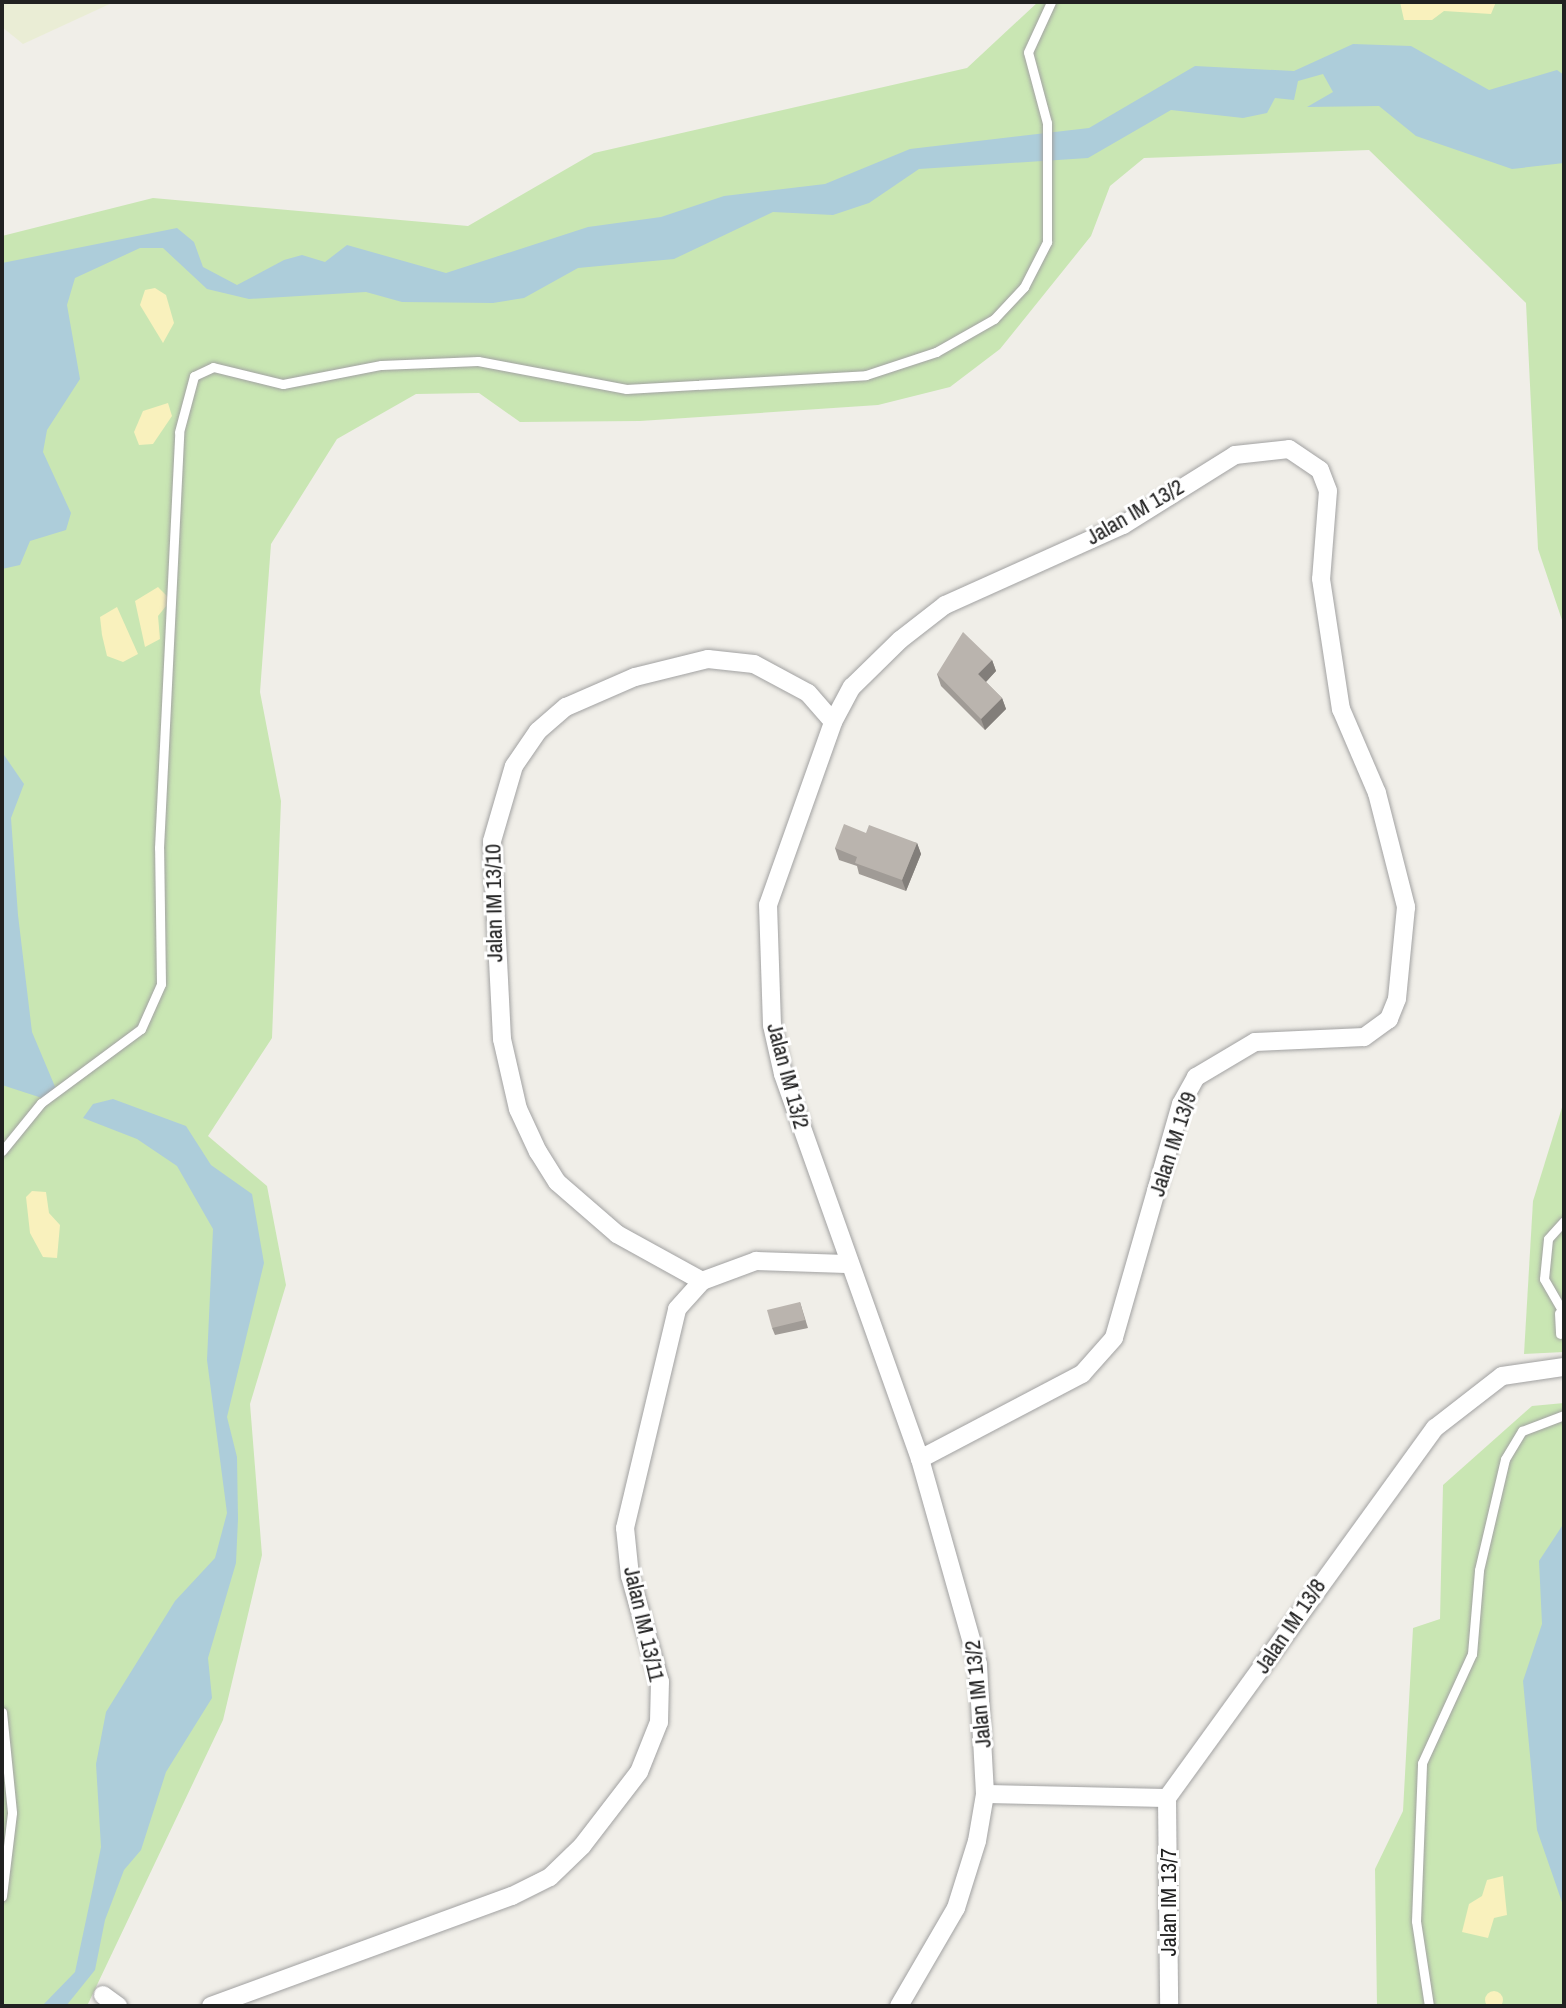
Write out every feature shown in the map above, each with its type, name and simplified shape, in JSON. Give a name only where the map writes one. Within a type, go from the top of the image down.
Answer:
[{"type":"street","name":"Jalan IM 13/2","points":[[899,2006],[956,1908],[985,1794],[978,1664],[920,1459],[846,1264],[783,1074],[767,933],[768,905],[833,722],[852,687],[945,605],[1123,525],[1253,448],[1289,449],[1320,470],[1328,491],[1321,544]]},
{"type":"street","name":"Jalan IM 13/9","points":[[920,1459],[1082,1374],[1114,1338],[1181,1104],[1196,1077],[1255,1042],[1364,1037],[1389,1019],[1404,973],[1406,907],[1377,793],[1341,709],[1321,544]]},
{"type":"street","name":"Jalan IM 13/10","points":[[702,1281],[608,1226],[557,1182],[538,1152],[518,1109],[502,1039],[492,841],[514,766],[538,731],[566,707],[635,677],[708,659],[754,664],[808,693],[833,722]]},
{"type":"street","name":"Jalan IM 13/11","points":[[211,2006],[550,1877],[639,1772],[659,1722],[660,1682],[630,1576],[627,1503],[663,1344],[677,1309],[702,1281],[756,1261],[846,1264]]},
{"type":"street","name":"Jalan IM 13/8","points":[[1167,1798],[1435,1428],[1502,1376],[1564,1367]]},
{"type":"street","points":[[985,1794],[1167,1798]]},
{"type":"street","name":"Jalan IM 13/7","points":[[1167,1798],[1169,2006]]},
{"type":"lane","points":[[2,1151],[41,1103],[141,1029],[161,984],[159,848],[174,642],[177,472],[194,376],[213,367],[283,384],[381,365],[478,361],[626,389],[866,375],[936,352],[994,319],[1024,287],[1052,223],[1052,169],[1047,123],[1028,52],[1051,2]]},
{"type":"lane","points":[[1560,1334],[1561,1313],[1544,1279],[1548,1239],[1564,1221]]},
{"type":"lane","points":[[1429,2006],[1416,1921],[1422,1763],[1472,1654],[1479,1570],[1505,1459],[1522,1431],[1564,1415]]},
{"type":"lane","points":[[2,1712],[12,1813],[2,1896]]},
{"type":"lane","points":[[2,1808],[12,1813]]},
{"type":"green space","points":[[2,2],[114,2],[23,44],[2,27]]},
{"type":"green space","points":[[1038,2],[1564,2],[1564,626],[1538,549],[1526,303],[1369,150],[1144,158],[1110,186],[1091,236],[1000,349],[950,387],[878,405],[640,421],[520,422],[479,393],[416,394],[337,439],[271,544],[260,692],[281,801],[272,1038],[208,1136],[267,1186],[286,1285],[250,1404],[262,1555],[223,1720],[87,2006],[2,2006],[2,236],[153,198],[468,226],[594,153],[967,68]]},
{"type":"green space","points":[[1564,1101],[1564,1352],[1524,1354],[1533,1201]]},
{"type":"green space","points":[[1564,1403],[1564,2006],[1377,2006],[1375,1869],[1403,1811],[1413,1628],[1440,1619],[1443,1485],[1532,1406]]},
{"type":"sand","points":[[1400,2],[1496,2],[1491,14],[1444,11],[1432,20],[1404,20]]},
{"type":"sand","points":[[155,288],[166,295],[174,323],[163,343],[140,305],[145,290]]},
{"type":"sand","points":[[168,403],[172,416],[153,444],[139,445],[134,432],[143,411]]},
{"type":"sand","points":[[158,587],[171,600],[158,616],[160,639],[145,647],[135,601]]},
{"type":"sand","points":[[117,607],[138,654],[123,662],[107,656],[100,617]]},
{"type":"sand","points":[[32,1191],[46,1192],[49,1213],[60,1225],[57,1258],[43,1257],[30,1233],[26,1197]]},
{"type":"sand","points":[[1503,1876],[1507,1915],[1494,1918],[1488,1938],[1462,1932],[1469,1904],[1482,1896],[1487,1880]]},
{"type":"sand","points":[[1494,1991],[1503,2000],[1494,2009],[1485,2000]]},
{"type":"water","points":[[1353,44],[1411,46],[1489,90],[1557,70],[1564,75],[1564,163],[1512,169],[1416,136],[1379,106],[1307,107],[1333,92],[1323,74],[1298,81],[1294,100],[1275,98],[1267,113],[1243,118],[1171,110],[1088,158],[919,169],[869,203],[833,215],[773,212],[674,259],[578,268],[524,298],[493,303],[402,302],[366,292],[249,299],[207,289],[163,248],[140,248],[75,278],[67,305],[80,379],[47,430],[43,452],[71,513],[66,530],[30,541],[20,565],[2,569],[2,263],[177,228],[194,242],[203,267],[237,285],[284,260],[302,255],[325,262],[347,245],[446,273],[588,227],[661,217],[724,196],[825,184],[910,149],[1089,128],[1195,66],[1294,71]]},
{"type":"water","points":[[2,752],[24,784],[11,818],[18,915],[32,1032],[56,1089],[45,1099],[2,1085]]},
{"type":"water","points":[[113,1099],[186,1126],[211,1165],[252,1194],[264,1263],[227,1417],[237,1457],[236,1563],[208,1658],[212,1698],[166,1772],[141,1850],[124,1870],[105,1920],[95,1970],[66,2006],[42,2006],[75,1972],[101,1847],[96,1764],[106,1712],[175,1601],[215,1558],[227,1513],[207,1360],[213,1229],[177,1166],[137,1139],[83,1118],[93,1104]]},
{"type":"water","points":[[1564,1523],[1564,1908],[1537,1830],[1523,1681],[1542,1624],[1539,1561]]},
{"type":"building","points":[[963,632],[992,660],[978,674],[1002,698],[981,719],[937,674]]},
{"type":"building","points":[[844,824],[866,833],[869,825],[917,843],[902,880],[855,863],[857,857],[835,848]]},
{"type":"building","points":[[800,1302],[805,1320],[772,1328],[767,1310]]}]
